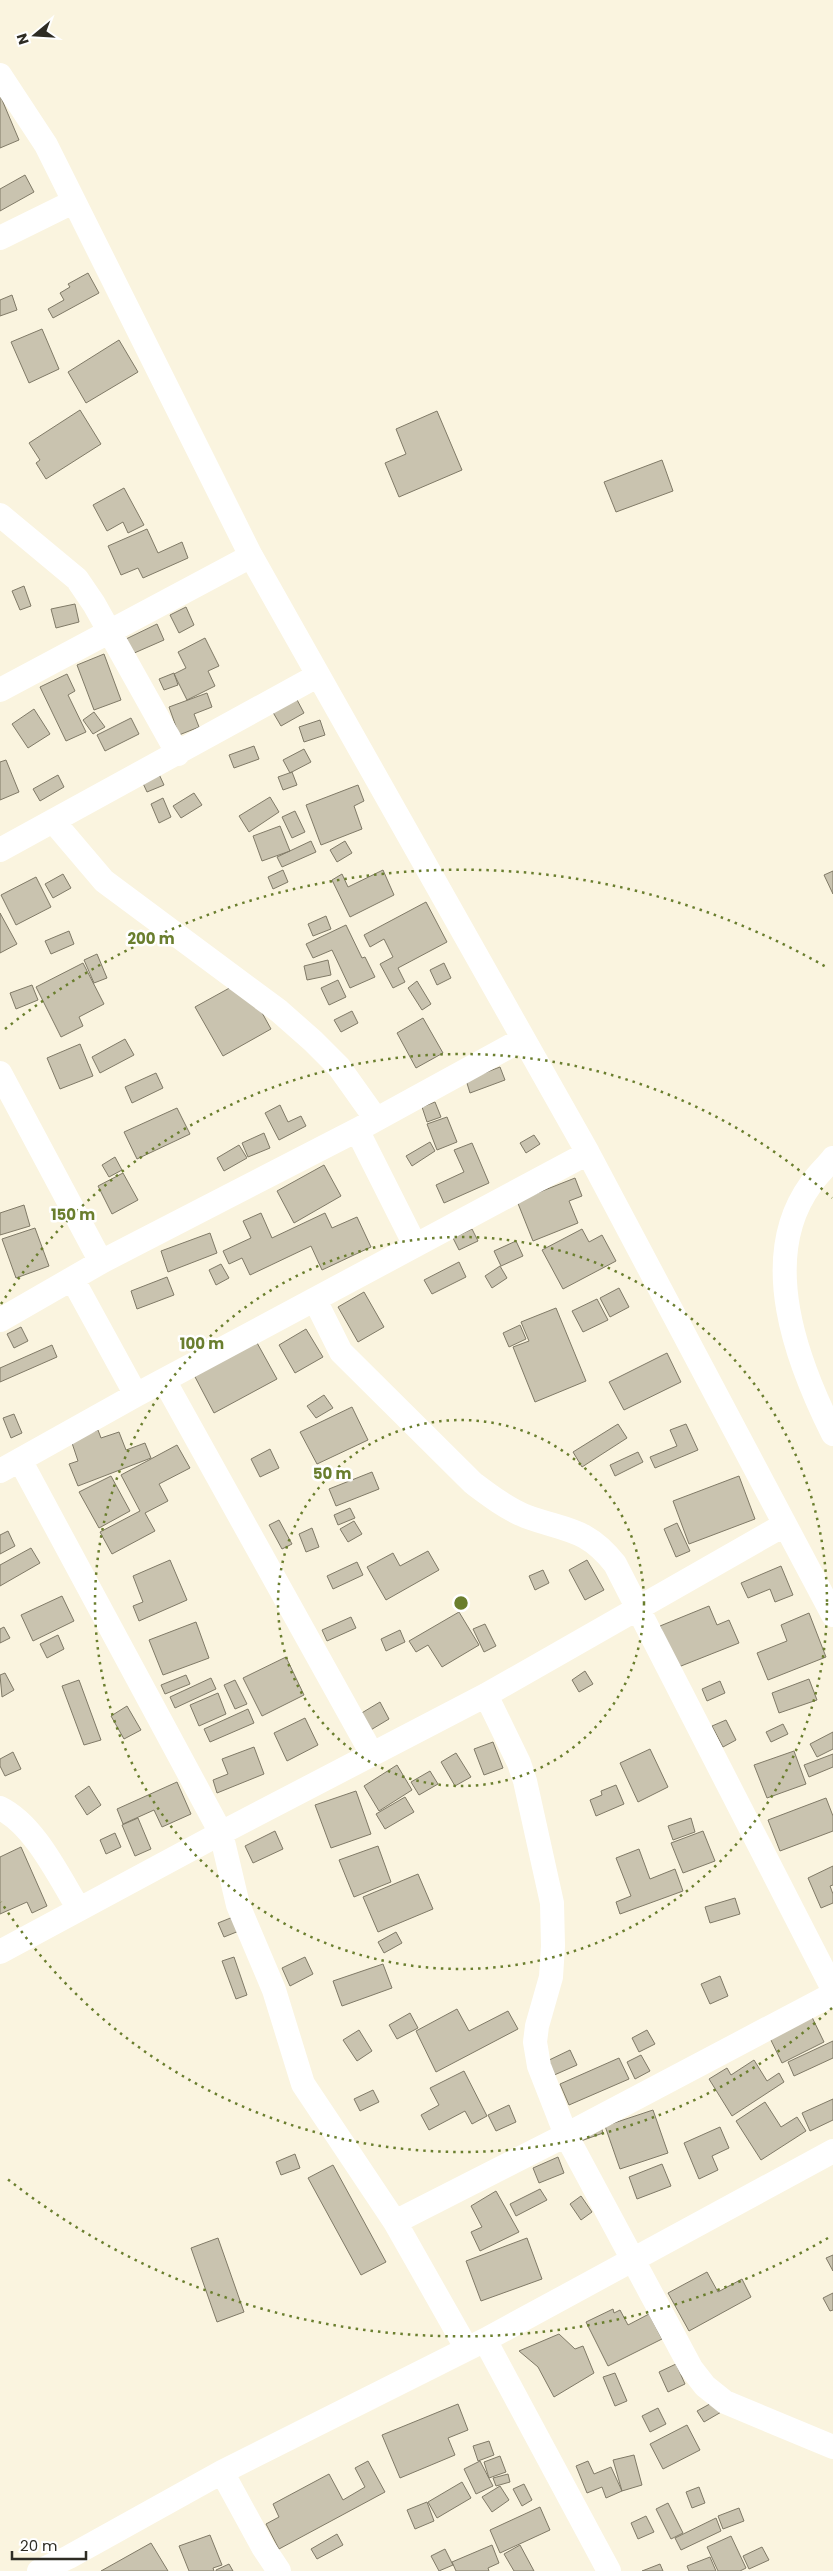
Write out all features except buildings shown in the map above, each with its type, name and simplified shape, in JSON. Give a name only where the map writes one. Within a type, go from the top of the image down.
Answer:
[{"type":"street","points":[[1,81],[46,145],[251,556],[316,676],[588,1153],[833,1615]]},
{"type":"street","points":[[0,238],[73,202]]},
{"type":"street","points":[[0,515],[77,579],[94,604],[178,754]]},
{"type":"street","points":[[0,690],[251,556]]},
{"type":"street","points":[[0,850],[178,754],[316,676]]},
{"type":"street","points":[[52,821],[104,881],[272,1005],[339,1067],[366,1124],[415,1245]]},
{"type":"street","points":[[0,1320],[73,1280],[101,1262],[366,1124],[523,1039]]},
{"type":"street","points":[[0,1073],[101,1262]]},
{"type":"street","points":[[588,1153],[136,1395],[10,1466],[221,1832],[238,1906],[274,1990],[294,2060],[303,2084],[476,2344],[609,2571]]},
{"type":"street","points":[[833,1158],[810,1185],[794,1218],[786,1247],[784,1275],[788,1312],[801,1360],[833,1434]]},
{"type":"street","points":[[73,1280],[136,1395]]},
{"type":"street","points":[[315,1300],[341,1352],[473,1483],[495,1500],[524,1515],[584,1535],[603,1550],[615,1564],[833,1988]]},
{"type":"street","points":[[164,1380],[372,1754]]},
{"type":"street","points":[[0,1952],[221,1832],[486,1695],[784,1525]]},
{"type":"street","points":[[486,1695],[519,1762],[525,1781],[552,1903],[554,1946],[551,1977],[537,2026],[535,2042],[544,2083],[566,2135],[691,2368],[705,2386],[725,2402],[833,2447]]},
{"type":"street","points":[[0,1808],[22,1823],[34,1838],[79,1909]]},
{"type":"street","points":[[395,2222],[566,2135],[833,1994]]},
{"type":"street","points":[[39,2571],[73,2564],[222,2472],[476,2344],[833,2151]]},
{"type":"street","points":[[222,2472],[263,2547],[279,2571]]}]
